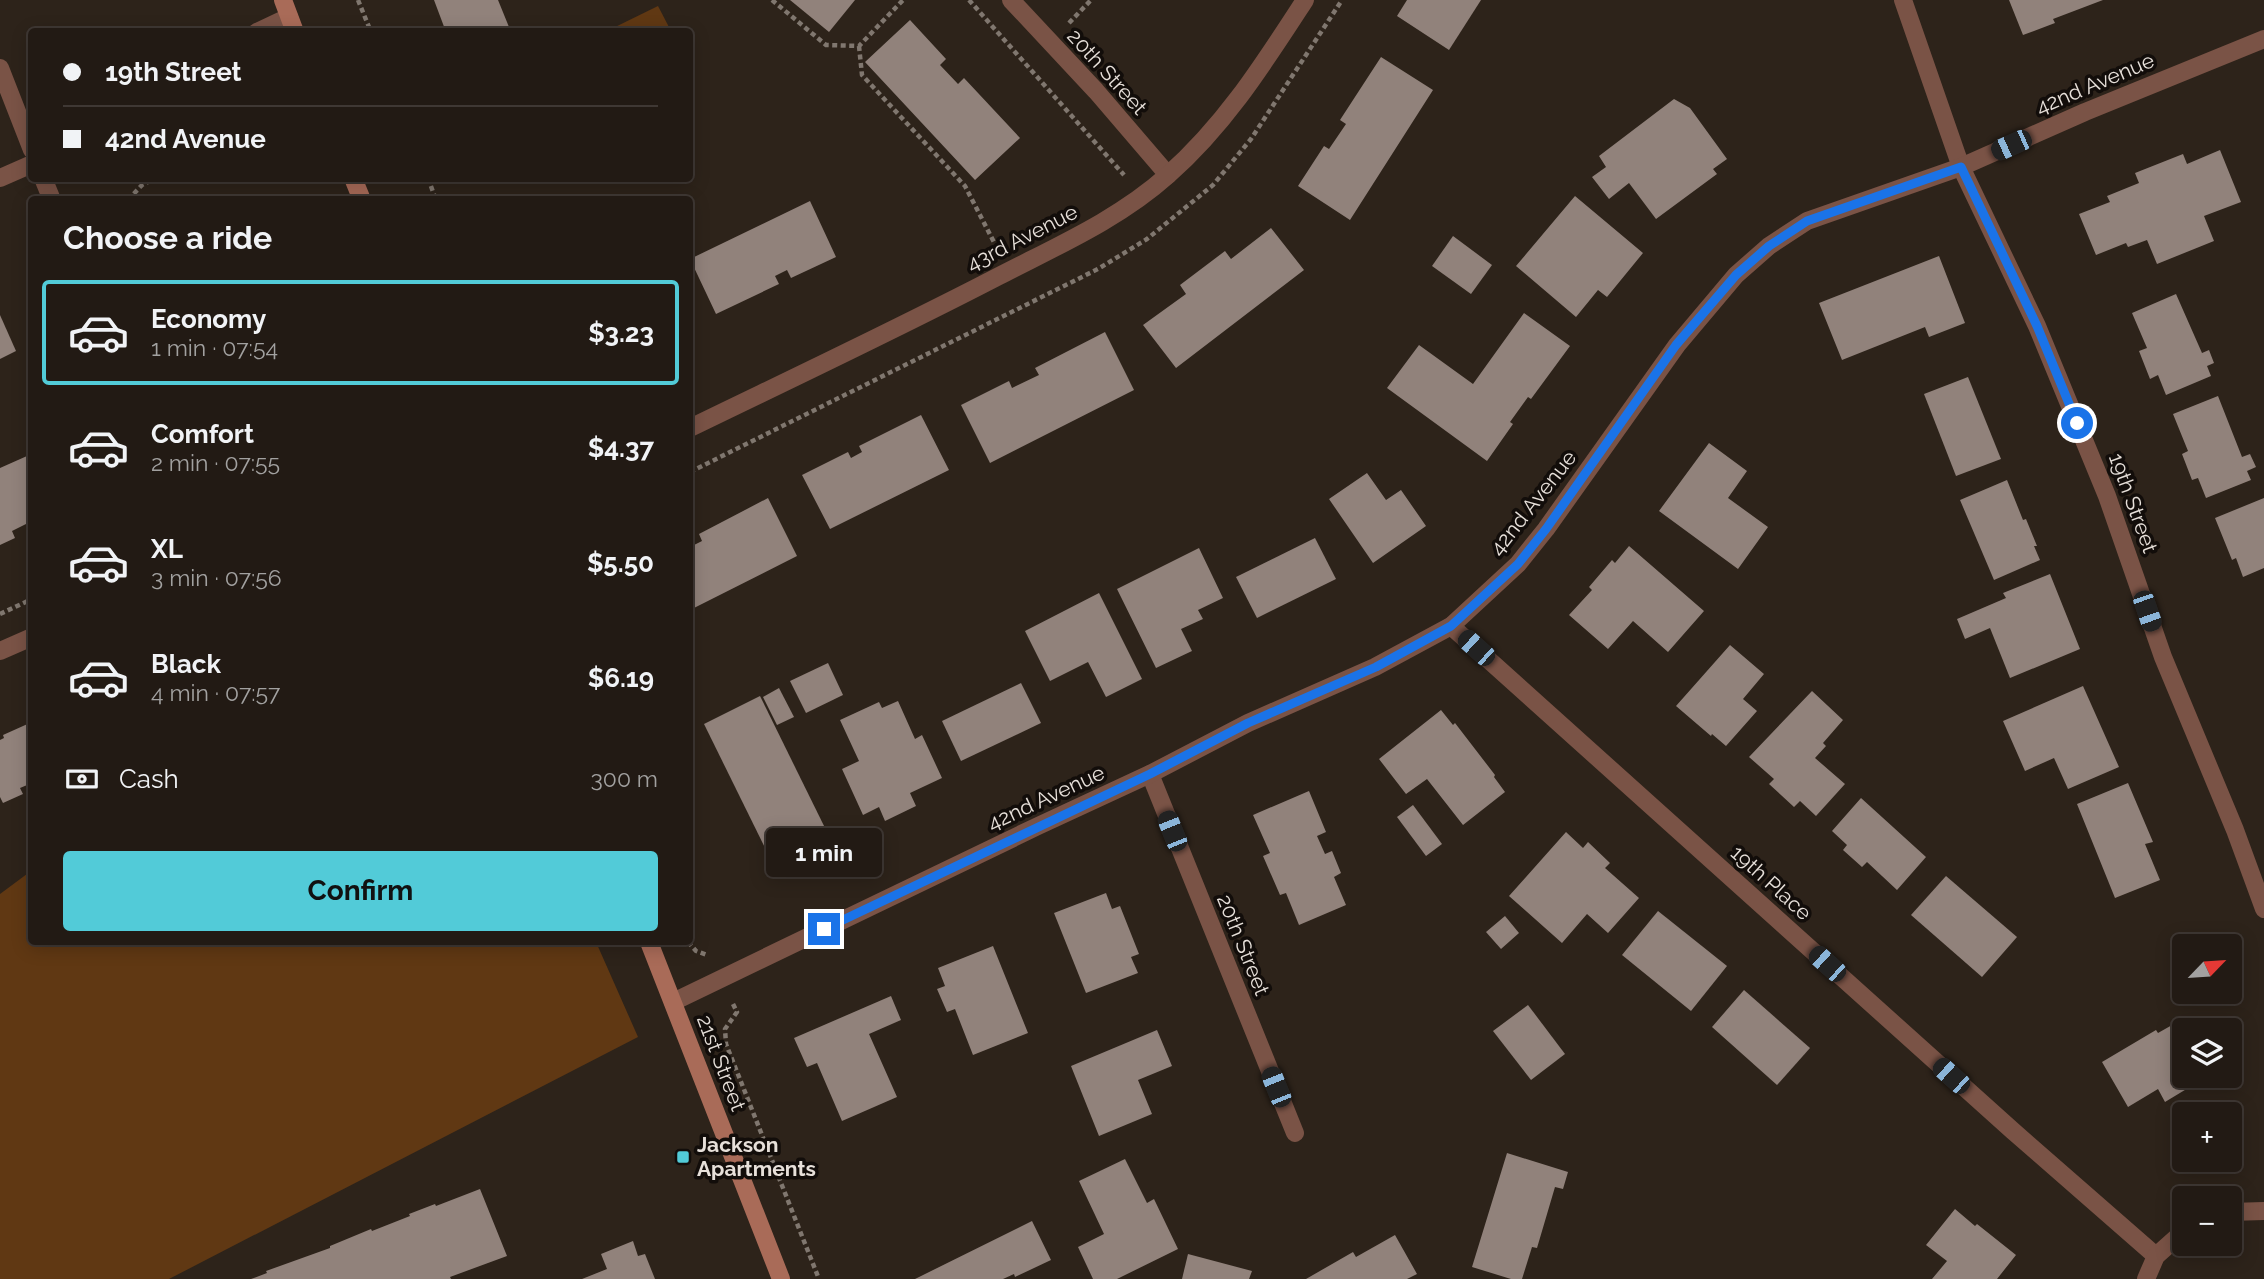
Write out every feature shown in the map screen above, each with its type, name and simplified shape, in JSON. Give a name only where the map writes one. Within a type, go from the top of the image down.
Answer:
[{"type":"street","name":"20th Street","points":[[1011,0],[1096,91],[1168,175]]},
{"type":"street","name":"43rd Avenue","points":[[693,427],[910,322],[1102,223],[1168,175],[1221,121],[1242,95],[1304,0]]},
{"type":"street","name":"19th Street","points":[[1903,0],[1961,167],[2037,326],[2102,484],[2163,657],[2235,830],[2264,909]]},
{"type":"street","points":[[265,28],[289,16]]},
{"type":"street","name":"42nd Avenue","points":[[673,1002],[1150,774],[1248,723],[1376,667],[1451,626],[1518,564],[1546,529],[1676,345],[1736,275],[1769,246],[1807,221],[1961,167],[2085,111],[2264,38]]},
{"type":"street","points":[[0,68],[28,140]]},
{"type":"street","points":[[0,178],[28,166]]},
{"type":"street","name":"19th Place","points":[[1451,626],[2156,1256]]},
{"type":"street","points":[[0,651],[28,639]]},
{"type":"street","name":"20th Street","points":[[1150,774],[1294,1133]]},
{"type":"street","name":"21st Street","points":[[650,945],[781,1279]]},
{"type":"street","points":[[2242,1212],[2264,1211]]},
{"type":"street","points":[[2146,1279],[2156,1256],[2172,1242]]},
{"type":"path","points":[[359,0],[370,28]]},
{"type":"path","points":[[772,0],[826,45],[859,46],[903,0]]},
{"type":"path","points":[[969,0],[1142,195],[1172,218]]},
{"type":"path","points":[[859,46],[862,75],[965,186],[1027,305]]},
{"type":"path","points":[[132,196],[148,182]]},
{"type":"path","points":[[0,614],[28,601]]},
{"type":"path","points":[[691,945],[696,951],[714,958],[737,1012],[725,1029],[726,1044],[818,1279]]},
{"type":"shaded area","points":[[658,6],[669,28],[613,28]]},
{"type":"shaded area","points":[[28,873],[28,945],[597,945],[638,1037],[169,1279],[0,1279],[0,894]]},
{"type":"building","points":[[434,0],[498,0],[509,28],[444,28]]},
{"type":"building","points":[[790,0],[855,0],[829,32]]},
{"type":"building","points":[[1407,0],[1481,0],[1449,50],[1397,16]]},
{"type":"building","points":[[2009,0],[2103,0],[2053,19],[2055,23],[2023,35]]},
{"type":"building","points":[[910,20],[946,59],[940,65],[958,84],[964,78],[1020,138],[975,180],[865,62]]},
{"type":"building","points":[[1381,57],[1433,90],[1350,220],[1298,186],[1324,146],[1329,149],[1346,124],[1340,120]]},
{"type":"building","points":[[1674,99],[1690,108],[1727,159],[1713,169],[1717,174],[1656,219],[1629,183],[1609,199],[1592,177],[1606,167],[1599,156]]},
{"type":"building","points":[[2220,150],[2241,202],[2204,216],[2214,241],[2157,264],[2147,240],[2128,247],[2126,243],[2096,255],[2079,214],[2110,202],[2107,196],[2139,183],[2135,173],[2183,154],[2187,164]]},
{"type":"building","points":[[1575,196],[1643,253],[1607,297],[1598,290],[1576,317],[1516,266]]},
{"type":"building","points":[[810,201],[836,257],[791,278],[787,270],[775,276],[779,284],[716,314],[693,265],[693,258]]},
{"type":"building","points":[[1271,228],[1304,270],[1176,368],[1143,325],[1186,294],[1180,285],[1225,251],[1231,259]]},
{"type":"building","points":[[1453,236],[1492,265],[1471,294],[1432,266]]},
{"type":"building","points":[[1939,256],[1965,323],[1929,337],[1925,327],[1842,360],[1819,303]]},
{"type":"building","points":[[2176,294],[2202,353],[2209,350],[2214,363],[2207,366],[2211,376],[2166,395],[2158,375],[2150,379],[2139,351],[2147,348],[2132,313]]},
{"type":"building","points":[[1524,313],[1570,346],[1531,399],[1528,397],[1487,461],[1387,388],[1419,345],[1473,384]]},
{"type":"building","points":[[0,315],[16,351],[0,359]]},
{"type":"building","points":[[1105,332],[1134,390],[990,463],[961,405],[1009,381],[1012,388],[1039,375],[1035,368]]},
{"type":"building","points":[[1968,377],[2001,459],[1956,476],[1924,394]]},
{"type":"building","points":[[2218,396],[2242,457],[2250,454],[2256,467],[2247,471],[2251,480],[2206,498],[2198,478],[2192,480],[2182,454],[2188,451],[2173,414]]},
{"type":"building","points":[[921,415],[949,470],[830,529],[802,475],[848,452],[851,458],[862,452],[859,446]]},
{"type":"building","points":[[1709,443],[1747,471],[1728,498],[1768,527],[1738,569],[1659,511]]},
{"type":"building","points":[[27,456],[28,458],[28,523],[12,531],[15,538],[0,545],[0,468]]},
{"type":"building","points":[[1367,473],[1386,500],[1401,490],[1426,526],[1373,563],[1329,499]]},
{"type":"building","points":[[2007,480],[2023,520],[2026,519],[2040,560],[1994,580],[1960,500]]},
{"type":"building","points":[[768,498],[797,556],[693,608],[693,546],[702,541],[699,534]]},
{"type":"building","points":[[2264,498],[2264,568],[2243,577],[2236,558],[2232,560],[2215,518]]},
{"type":"building","points":[[1315,538],[1336,579],[1257,618],[1236,577]]},
{"type":"building","points":[[1629,546],[1704,611],[1668,652],[1633,621],[1608,649],[1569,615],[1592,590],[1589,587],[1612,560],[1615,563]]},
{"type":"building","points":[[1199,548],[1223,598],[1198,610],[1203,619],[1181,629],[1192,651],[1156,668],[1117,589]]},
{"type":"building","points":[[2050,574],[2080,649],[2010,678],[1990,628],[1965,639],[1957,619],[2006,598],[2003,593]]},
{"type":"building","points":[[1099,593],[1142,679],[1106,697],[1088,662],[1050,681],[1025,631]]},
{"type":"building","points":[[1730,645],[1764,674],[1743,699],[1757,711],[1726,746],[1676,706]]},
{"type":"building","points":[[828,663],[843,695],[806,713],[790,681]]},
{"type":"building","points":[[1021,683],[1041,723],[961,761],[942,721]]},
{"type":"building","points":[[2083,686],[2119,767],[2068,789],[2054,758],[2025,771],[2003,721]]},
{"type":"building","points":[[779,688],[794,717],[777,725],[763,697]]},
{"type":"building","points":[[1812,691],[1843,720],[1823,743],[1826,746],[1815,758],[1845,784],[1816,816],[1800,801],[1794,807],[1769,784],[1774,779],[1749,757]]},
{"type":"building","points":[[760,696],[828,834],[772,862],[704,724]]},
{"type":"building","points":[[898,701],[915,739],[922,735],[942,778],[910,793],[916,806],[885,821],[879,807],[863,815],[842,769],[859,761],[840,720],[879,702],[882,708]]},
{"type":"building","points":[[1441,710],[1453,725],[1455,723],[1505,792],[1463,825],[1427,779],[1406,794],[1379,759]]},
{"type":"building","points":[[28,724],[28,785],[20,788],[23,794],[3,803],[0,797],[0,740],[4,738],[3,735]]},
{"type":"building","points":[[2128,783],[2153,842],[2145,844],[2160,880],[2115,898],[2077,804]]},
{"type":"building","points":[[1309,791],[1326,832],[1317,836],[1325,854],[1332,851],[1341,873],[1334,877],[1346,905],[1299,925],[1286,893],[1280,895],[1263,856],[1270,853],[1253,815]]},
{"type":"building","points":[[1861,798],[1926,857],[1897,890],[1867,862],[1862,867],[1843,850],[1847,845],[1832,831]]},
{"type":"building","points":[[1413,805],[1442,844],[1426,856],[1397,817]]},
{"type":"building","points":[[1566,832],[1583,848],[1588,842],[1610,863],[1605,868],[1639,898],[1608,933],[1587,914],[1562,943],[1509,896]]},
{"type":"building","points":[[1946,876],[2017,937],[1982,977],[1911,915]]},
{"type":"building","points":[[1106,893],[1112,909],[1120,906],[1139,954],[1131,957],[1138,973],[1086,993],[1054,913]]},
{"type":"building","points":[[1658,911],[1727,966],[1691,1011],[1622,955]]},
{"type":"building","points":[[1505,916],[1519,933],[1501,949],[1486,932]]},
{"type":"building","points":[[993,946],[1028,1033],[973,1055],[955,1009],[947,1012],[937,989],[945,986],[938,968]]},
{"type":"building","points":[[1744,990],[1810,1048],[1777,1085],[1712,1027]]},
{"type":"building","points":[[891,996],[901,1020],[869,1034],[897,1097],[842,1121],[817,1063],[807,1067],[794,1038]]},
{"type":"building","points":[[1528,1005],[1565,1054],[1531,1080],[1493,1031]]},
{"type":"building","points":[[2172,1025],[2172,1088],[2188,1088],[2165,1102],[2158,1089],[2128,1107],[2102,1062],[2156,1030],[2158,1033]]},
{"type":"building","points":[[1157,1030],[1172,1066],[1138,1080],[1152,1114],[1099,1136],[1071,1066]]},
{"type":"building","points":[[1507,1153],[1568,1172],[1563,1189],[1555,1187],[1537,1248],[1532,1247],[1522,1279],[1511,1279],[1472,1267]]},
{"type":"building","points":[[1125,1159],[1147,1203],[1154,1199],[1178,1249],[1117,1279],[1093,1279],[1078,1247],[1104,1234],[1079,1181]]},
{"type":"building","points":[[480,1189],[507,1256],[450,1277],[451,1279],[251,1279],[371,1229],[372,1231],[410,1216],[409,1214]]},
{"type":"building","points":[[1955,1209],[2016,1255],[1997,1279],[1932,1279],[1947,1261],[1926,1245]]},
{"type":"building","points":[[1032,1221],[1051,1260],[1015,1277],[1014,1274],[1003,1279],[915,1279]]},
{"type":"building","points":[[1395,1235],[1417,1274],[1407,1279],[1306,1279],[1353,1252],[1356,1257]]},
{"type":"building","points":[[633,1241],[638,1256],[645,1254],[655,1279],[582,1279],[607,1269],[601,1254]]},
{"type":"building","points":[[1188,1254],[1252,1271],[1249,1279],[1182,1279]]},
{"type":"place","name":"Jackson Apartments","points":[[683,1157]]},
{"type":"route","points":[[824,929],[1150,774],[1248,723],[1376,667],[1451,626],[1518,564],[1546,529],[1676,345],[1736,275],[1769,246],[1807,221],[1961,167],[2037,326],[2077,423]]}]
